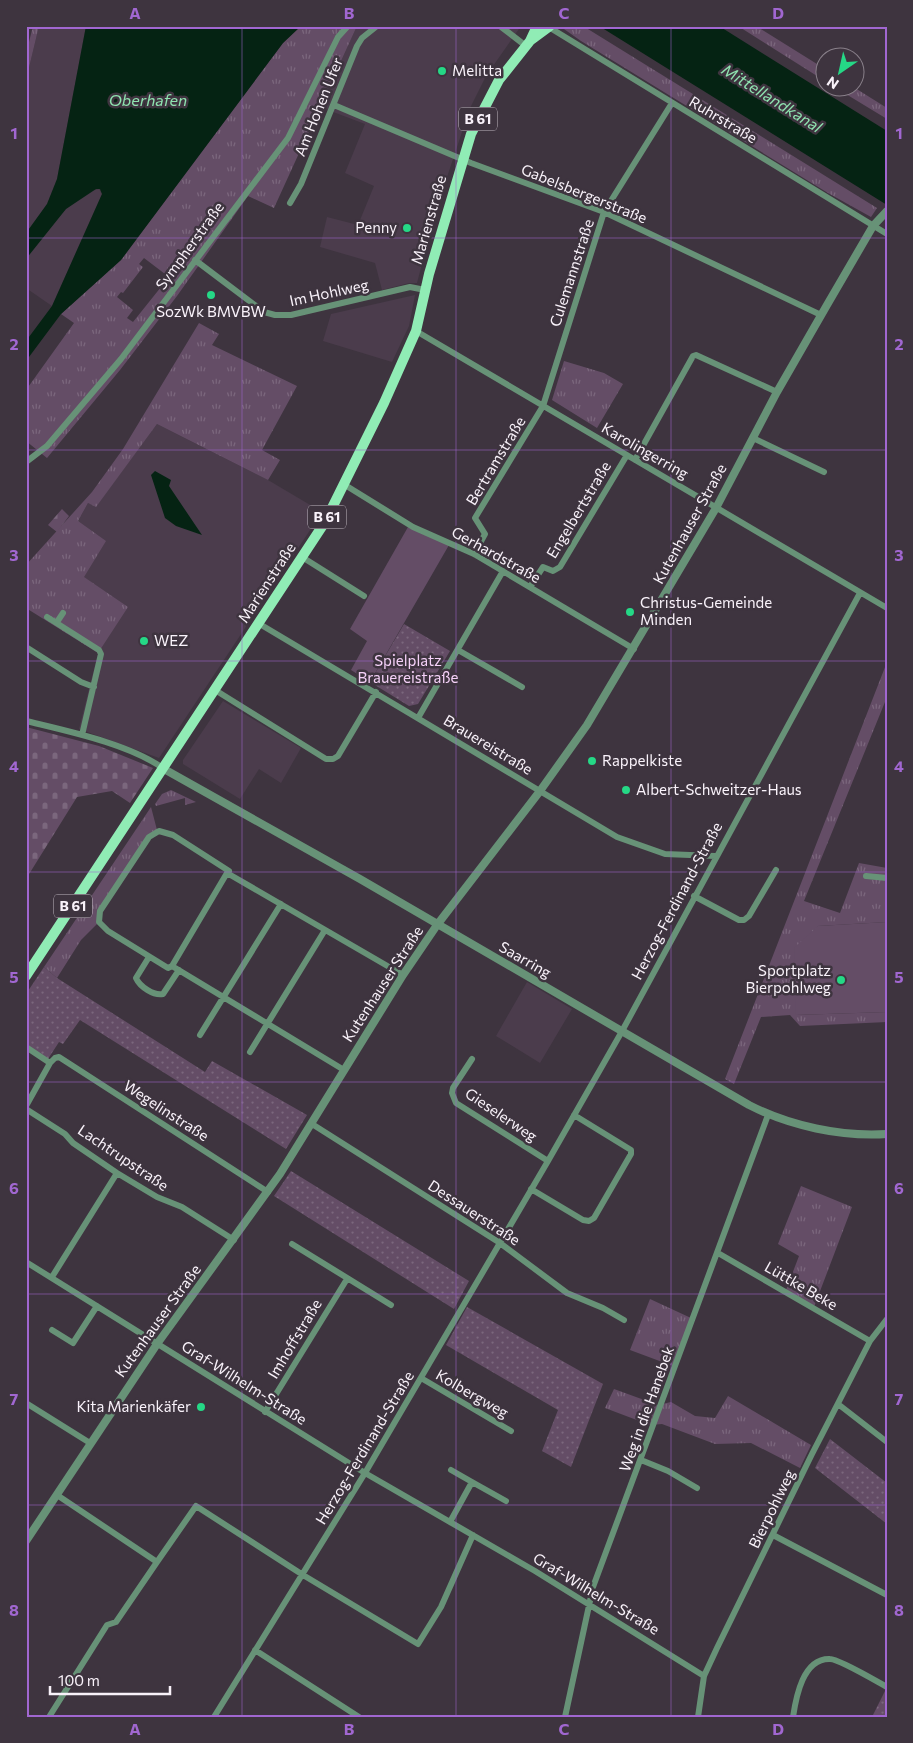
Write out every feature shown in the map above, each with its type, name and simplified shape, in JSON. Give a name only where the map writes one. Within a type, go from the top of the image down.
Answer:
[{"type":"main road","name":"Marienstraße","points":[[26,976],[325,522],[345,484],[416,331],[425,290],[462,159],[471,134],[489,97],[528,43],[537,26]]},
{"type":"main road","name":"Marienstraße","points":[[528,43],[549,27]]},
{"type":"street","name":"Sympherstraße","points":[[26,462],[47,446],[121,359],[288,138],[338,36],[348,26]]},
{"type":"street","name":"Am Hohen Ufer","points":[[290,203],[301,184],[362,38],[377,26]]},
{"type":"street","points":[[500,26],[528,43]]},
{"type":"street","name":"Ruhrstraße","points":[[549,27],[887,234]]},
{"type":"street","name":"Culemannstraße","points":[[543,406],[604,212],[672,103]]},
{"type":"street","name":"Gabelsbergerstraße","points":[[334,105],[462,159],[604,212],[821,315]]},
{"type":"street","name":"Kutenhauser Straße","points":[[26,1541],[157,1344],[268,1192],[403,975],[437,925],[540,791],[587,725],[634,649],[716,508],[777,392],[821,315],[873,226],[886,212]]},
{"type":"street","name":"Im Hohlweg","points":[[195,260],[255,306],[275,315],[291,315],[410,287],[425,290]]},
{"type":"street","name":"Karolingerring","points":[[416,331],[887,608]]},
{"type":"street","points":[[635,460],[693,356],[696,355],[777,392]]},
{"type":"street","name":"Bertramstraße","points":[[474,554],[485,534],[476,518],[543,406]]},
{"type":"street","points":[[753,438],[824,472]]},
{"type":"street","name":"Engelbertstraße","points":[[530,587],[543,567],[553,571],[560,567],[627,455]]},
{"type":"street","name":"Gerhardstraße","points":[[345,484],[413,527],[474,554],[634,649]]},
{"type":"street","points":[[302,557],[364,596]]},
{"type":"street","points":[[418,718],[503,572]]},
{"type":"street","name":"Herzog-Ferdinand-Straße","points":[[214,1717],[365,1473],[548,1161],[621,1032],[715,856],[860,593]]},
{"type":"street","points":[[57,622],[63,613]]},
{"type":"street","points":[[46,617],[57,622],[99,650],[101,654],[82,735]]},
{"type":"street","name":"Brauereistraße","points":[[258,623],[617,837],[642,848],[665,854],[715,856]]},
{"type":"street","points":[[26,647],[81,682],[94,687]]},
{"type":"street","points":[[458,650],[522,687]]},
{"type":"street","points":[[215,690],[326,759],[333,759],[338,756],[376,692]]},
{"type":"street","points":[[26,721],[82,735],[132,753],[164,769]]},
{"type":"street","name":"Saarring","points":[[164,769],[360,879],[621,1032],[768,1115],[797,1124],[848,1133],[887,1134]]},
{"type":"street","points":[[172,966],[229,871],[169,832],[159,831],[149,837],[98,916],[99,922],[108,931],[149,957],[168,968],[172,966],[179,970],[344,1070]]},
{"type":"street","points":[[694,896],[739,920],[744,920],[749,916],[776,870]]},
{"type":"street","points":[[227,873],[403,975]]},
{"type":"street","points":[[866,876],[887,878]]},
{"type":"street","points":[[200,1035],[281,904]]},
{"type":"street","points":[[250,1052],[325,930]]},
{"type":"street","points":[[149,957],[136,978],[140,985],[156,994],[163,994],[167,991],[179,970]]},
{"type":"street","points":[[26,1047],[50,1063],[26,1107]]},
{"type":"street","name":"Wegelinstraße","points":[[50,1063],[59,1057],[268,1192]]},
{"type":"street","name":"Gieselerweg","points":[[472,1058],[453,1088],[452,1093],[456,1103],[548,1161]]},
{"type":"street","name":"Lachtrupstraße","points":[[26,1107],[65,1134],[73,1143],[157,1198],[182,1207],[234,1240]]},
{"type":"street","points":[[531,1189],[589,1221],[594,1218],[631,1154],[631,1150],[574,1115]]},
{"type":"street","name":"Weg in die Hanebek","points":[[565,1717],[588,1603],[768,1115]]},
{"type":"street","name":"Dessauerstraße","points":[[312,1124],[500,1243],[567,1293],[603,1308],[624,1320]]},
{"type":"street","points":[[52,1277],[118,1173]]},
{"type":"street","points":[[292,1244],[391,1305]]},
{"type":"street","name":"Lüttke Beke","points":[[718,1253],[870,1341]]},
{"type":"street","name":"Graf-Wilhelm-Straße","points":[[26,1262],[365,1473],[588,1603],[704,1676]]},
{"type":"street","name":"Imhoffstraße","points":[[266,1412],[347,1279]]},
{"type":"street","points":[[52,1330],[73,1343],[97,1306]]},
{"type":"street","name":"Bierpohlweg","points":[[698,1717],[704,1676],[812,1454],[870,1341],[887,1319]]},
{"type":"street","name":"Kolbergweg","points":[[421,1378],[511,1431]]},
{"type":"street","points":[[26,1403],[90,1443]]},
{"type":"street","points":[[838,1404],[887,1442]]},
{"type":"street","points":[[641,1460],[668,1471],[697,1488]]},
{"type":"street","points":[[451,1470],[506,1501]]},
{"type":"street","points":[[450,1522],[472,1482]]},
{"type":"street","points":[[57,1495],[157,1562]]},
{"type":"street","points":[[49,1717],[107,1625],[116,1622],[196,1506],[303,1575],[418,1644],[441,1607],[473,1535]]},
{"type":"street","points":[[773,1535],[887,1595]]},
{"type":"street","points":[[255,1650],[359,1717]]},
{"type":"street","points":[[793,1717],[800,1685],[812,1666],[820,1662],[831,1659],[887,1687]]},
{"type":"shaded area","points":[[39,26],[86,26],[57,179],[47,204],[35,222],[47,230],[66,209],[90,191],[99,189],[102,194],[52,306],[26,288],[26,80]]},
{"type":"shaded area","points":[[357,26],[521,26],[486,76],[470,108],[436,210],[417,283],[409,283],[382,290],[375,263],[320,247],[327,217],[358,225],[374,186],[345,173],[365,124],[320,107]]},
{"type":"shaded area","points":[[415,295],[409,326],[392,362],[323,341],[331,314]]},
{"type":"shaded area","points":[[157,424],[268,480],[322,512],[159,758],[79,729],[98,653],[83,577],[78,521],[88,503],[96,506]]},
{"type":"shaded area","points":[[223,701],[301,748],[281,783],[259,769],[240,799],[183,764],[183,760]]},
{"type":"shaded area","points":[[527,982],[572,1009],[540,1063],[496,1036]]},
{"type":"green space","points":[[33,26],[39,26],[26,80],[26,54]]},
{"type":"green space","points":[[301,26],[357,26],[274,208],[248,196],[177,296],[120,370],[47,458],[26,441],[26,390],[74,323],[61,314],[121,260],[283,43]],"holes":[[[144,258],[169,277],[133,322],[127,318],[133,310],[117,297],[121,292],[123,293],[143,267],[139,264]]]},
{"type":"green space","points":[[564,26],[583,26],[877,208],[871,217],[828,193],[581,41],[564,29]]},
{"type":"green space","points":[[738,26],[756,26],[816,63],[816,75]]},
{"type":"green space","points":[[866,95],[887,108],[887,119],[852,98],[866,98]]},
{"type":"green space","points":[[199,323],[219,334],[212,345],[297,386],[262,450],[280,460],[268,480],[157,424],[96,507],[88,503],[78,521],[106,541],[84,577],[128,607],[98,653],[26,608],[26,565],[92,492],[123,449]]},
{"type":"green space","points":[[564,361],[604,373],[623,384],[597,428],[552,400]]},
{"type":"green space","points":[[62,509],[69,516],[57,532],[48,525]]},
{"type":"green space","points":[[408,527],[449,545],[370,682],[351,670],[367,641],[350,629]]},
{"type":"green space","name":"Spielplatz Brauereistraße","points":[[404,624],[450,651],[418,704],[409,706],[370,682]]},
{"type":"green space","points":[[887,662],[887,697],[804,901],[840,913],[859,863],[887,868],[887,922],[818,926],[796,1015],[887,1012],[887,1022],[800,1026],[790,1015],[761,1017],[734,1084],[725,1079]]},
{"type":"green space","points":[[26,727],[99,746],[153,768],[130,803],[112,791],[77,797],[26,879]]},
{"type":"green space","points":[[171,790],[196,802],[185,805],[185,798],[156,806],[155,804],[162,794]]},
{"type":"green space","points":[[151,807],[157,830],[98,911],[97,924],[81,940],[57,978],[44,967]]},
{"type":"green space","name":"Sportplatz Bierpohlweg","points":[[887,922],[887,1012],[796,1015],[794,948],[818,926]]},
{"type":"green space","points":[[44,967],[57,978],[205,1072],[212,1061],[307,1115],[286,1149],[80,1020],[63,1044],[59,1042],[48,1059],[26,1045],[26,994]]},
{"type":"green space","points":[[291,1171],[469,1281],[454,1309],[274,1196]]},
{"type":"green space","points":[[801,1186],[852,1207],[814,1307],[786,1290],[799,1256],[778,1244]]},
{"type":"green space","points":[[650,1299],[691,1318],[673,1366],[630,1350]]},
{"type":"green space","points":[[467,1307],[603,1384],[571,1467],[542,1451],[558,1410],[446,1345]]},
{"type":"green space","points":[[614,1389],[658,1405],[671,1402],[695,1416],[715,1418],[728,1396],[811,1445],[800,1468],[751,1443],[715,1444],[662,1424],[650,1425],[605,1408]]},
{"type":"green space","points":[[830,1439],[887,1483],[887,1524],[815,1468]]},
{"type":"green space","points":[[887,1687],[887,1717],[872,1717]]},
{"type":"water","name":"Oberhafen","points":[[86,26],[301,26],[283,43],[121,260],[61,314],[26,361],[26,341],[52,306],[102,194],[100,189],[96,189],[66,209],[26,259],[26,233],[47,204],[57,179]]},
{"type":"water","name":"Mittellandkanal","points":[[599,26],[719,26],[816,87],[816,98],[834,98],[887,131],[887,205]]},
{"type":"water","points":[[155,471],[171,480],[169,486],[202,535],[176,526],[165,518],[151,475]]},
{"type":"place","name":"Melitta","points":[[442,71]]},
{"type":"place","name":"Penny","points":[[407,228]]},
{"type":"place","name":"SozWk BMVBW","points":[[211,295]]},
{"type":"place","name":"Christus-Gemeinde Minden","points":[[630,612]]},
{"type":"place","name":"WEZ","points":[[144,641]]},
{"type":"place","name":"Rappelkiste","points":[[592,761]]},
{"type":"place","name":"Albert-Schweitzer-Haus","points":[[626,790]]},
{"type":"place","name":"Sportplatz Bierpohlweg","points":[[841,980]]},
{"type":"place","name":"Kita Marienkäfer","points":[[201,1407]]}]
